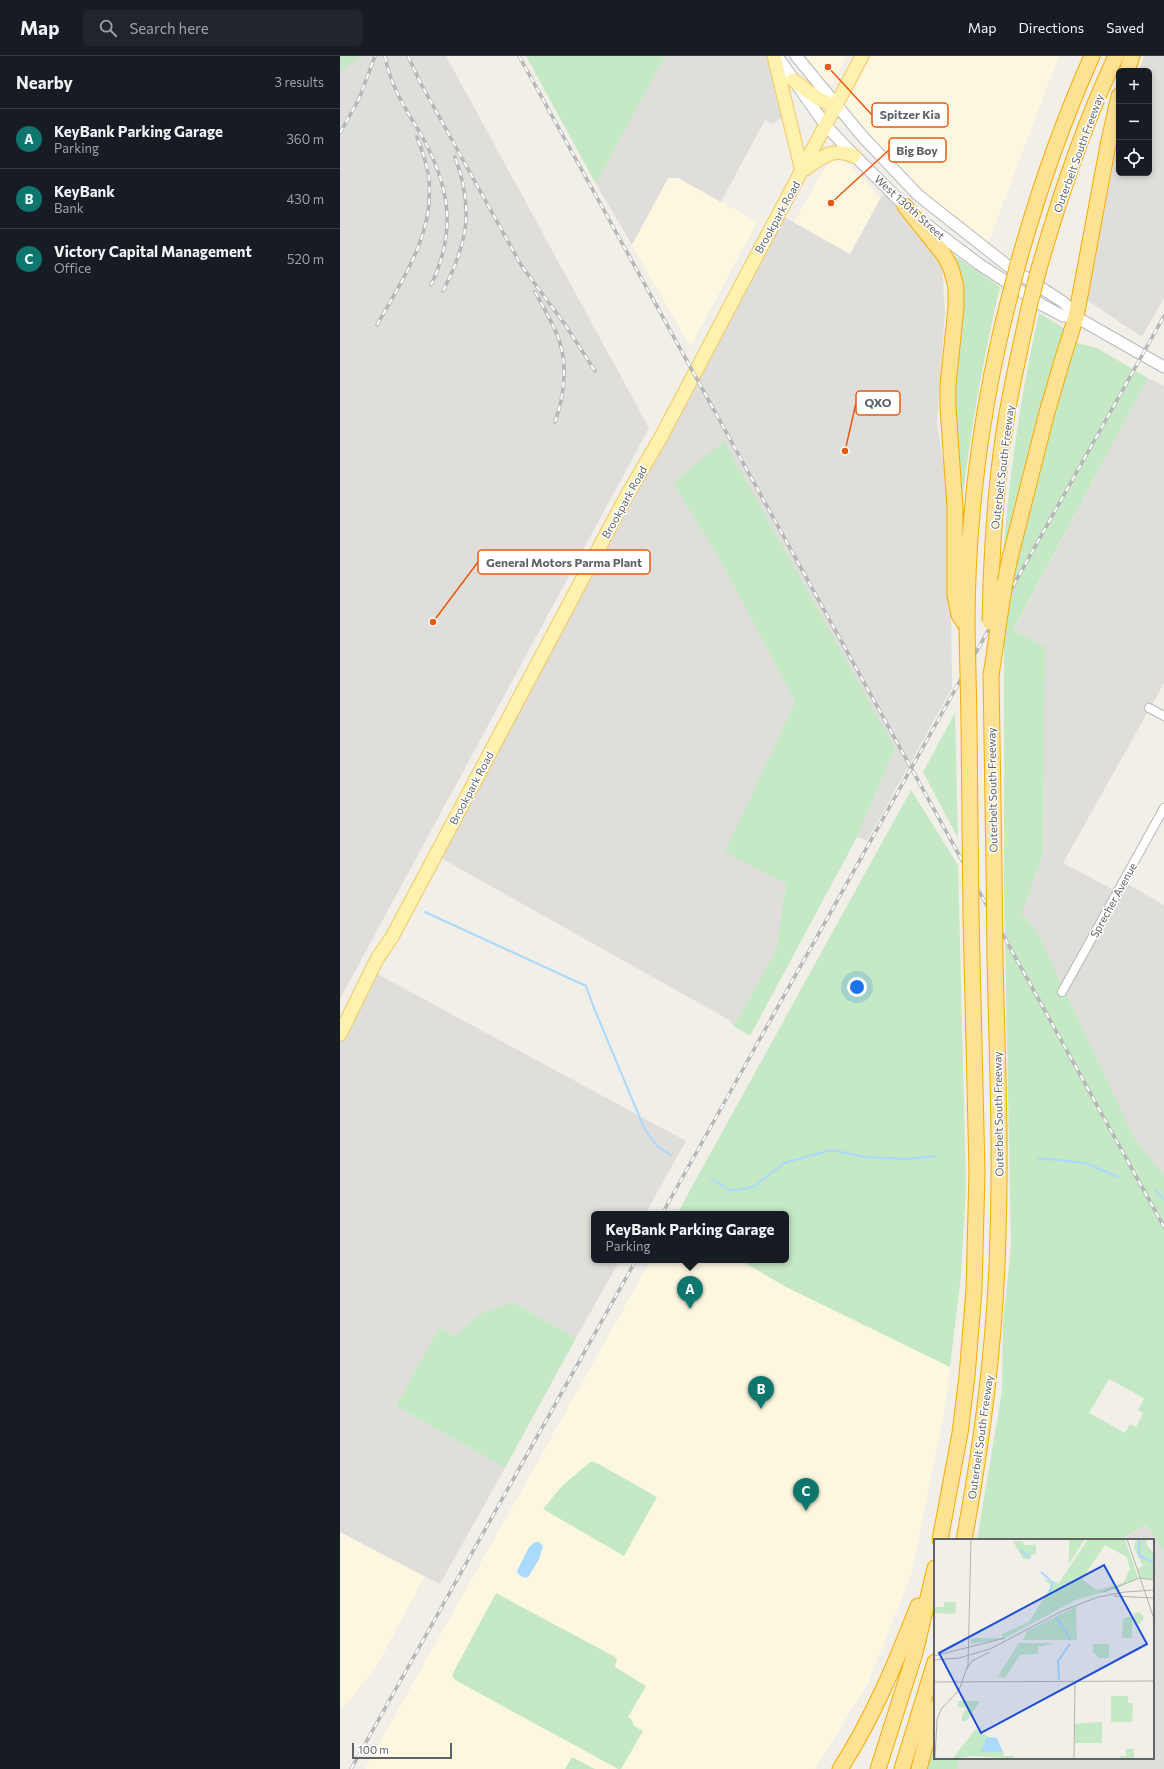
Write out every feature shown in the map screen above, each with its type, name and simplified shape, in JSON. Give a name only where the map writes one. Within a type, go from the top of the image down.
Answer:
[{"type":"highway","name":"Outerbelt South Freeway","points":[[940,1539],[960,1433],[967,1376],[974,1290],[977,1172],[971,915],[967,627],[969,550],[974,490],[984,418],[1002,328],[1018,264],[1036,201],[1049,163],[1092,56]]},
{"type":"highway","name":"Outerbelt South Freeway","points":[[964,1539],[985,1414],[996,1286],[999,1185],[991,677],[991,584],[996,501],[1003,438],[1013,380],[1037,276],[1066,180],[1096,102],[1116,56]]},
{"type":"highway","points":[[1128,68],[1132,56]]},
{"type":"highway","points":[[991,677],[1003,589],[1050,402],[1076,317],[1117,104]]},
{"type":"highway","points":[[905,206],[944,255],[951,268],[956,287],[956,307],[948,385],[948,408],[955,508],[955,595],[959,614],[967,627]]},
{"type":"highway","points":[[840,1769],[852,1751],[890,1677],[921,1599],[934,1576]]},
{"type":"highway","points":[[878,1769],[904,1688],[934,1576]]},
{"type":"highway","points":[[902,1769],[934,1665]]},
{"type":"highway","points":[[919,1769],[934,1712]]},
{"type":"main road","points":[[774,56],[802,171],[822,157],[837,151],[845,152],[854,156]]},
{"type":"main road","name":"West 130th Street","points":[[777,56],[826,126],[905,206],[967,255],[1031,298],[1063,316],[1076,317],[1164,367]]},
{"type":"main road","name":"Brookpark Road","points":[[341,1030],[377,959],[392,937],[434,860],[622,504],[661,437],[739,286],[837,107],[862,56]]},
{"type":"main road","points":[[784,68],[797,59]]},
{"type":"main road","name":"West 130th Street","points":[[797,59],[837,107],[895,172],[918,195],[1008,266],[1063,302],[1073,311],[1076,317]]},
{"type":"main road","points":[[793,80],[817,98],[837,107]]},
{"type":"main road","points":[[881,183],[895,172]]},
{"type":"main road","points":[[905,206],[918,195]]},
{"type":"street","points":[[1149,708],[1164,716]]},
{"type":"street","name":"Sprecher Avenue","points":[[1062,992],[1164,808]]},
{"type":"shaded area","points":[[340,56],[446,56],[649,428],[340,999]]},
{"type":"shaded area","points":[[665,56],[768,56],[785,115],[773,124],[765,120],[721,202],[678,178],[668,178],[632,245],[596,184]]},
{"type":"shaded area","points":[[807,56],[847,56],[832,84],[824,80]]},
{"type":"shaded area","points":[[870,56],[1059,56],[987,246],[939,208],[901,172],[843,107]]},
{"type":"shaded area","points":[[1144,56],[1164,56],[1164,298],[1142,337],[1087,300],[1116,151],[1116,176],[1152,176],[1152,68],[1140,68]]},
{"type":"shaded area","points":[[841,158],[864,179],[880,199],[850,254],[794,223],[824,169],[833,160]]},
{"type":"shaded area","points":[[668,178],[678,178],[757,222],[693,342],[689,344],[632,245]]},
{"type":"shaded area","points":[[886,193],[938,239],[942,264],[945,312],[937,423],[950,508],[952,688],[867,841],[857,837],[895,748],[673,483],[719,558],[795,702],[726,852],[786,884],[776,950],[734,1026],[731,1021],[439,857],[784,217],[850,254],[880,199]]},
{"type":"shaded area","points":[[1148,378],[1164,386],[1164,683],[1063,863],[1112,889],[1126,883],[1164,905],[1164,1175],[1134,1137],[1036,929],[1022,914],[1043,853],[1045,648],[1013,631]]},
{"type":"shaded area","points":[[368,969],[686,1141],[647,1211],[591,1211],[591,1263],[618,1263],[576,1338],[513,1302],[480,1314],[455,1336],[439,1327],[396,1406],[505,1468],[440,1584],[340,1532],[340,1022]]},
{"type":"shaded area","points":[[649,1263],[745,1263],[786,1287],[961,1276],[945,1409],[911,1576],[868,1683],[815,1769],[365,1769]]},
{"type":"shaded area","points":[[1148,1525],[1164,1552],[1164,1769],[957,1769],[960,1759],[1154,1759],[1154,1539],[1121,1539]]},
{"type":"shaded area","points":[[340,1532],[424,1577],[378,1664],[340,1712]]},
{"type":"green space","points":[[340,56],[361,56],[340,72]]},
{"type":"green space","points":[[526,56],[665,56],[596,184]]},
{"type":"green space","points":[[944,248],[1000,287],[978,396],[962,506],[953,427],[960,302]]},
{"type":"green space","points":[[1039,313],[1065,329],[1008,552],[1003,557],[1016,434]]},
{"type":"green space","points":[[1073,342],[1097,348],[1148,378],[1013,630],[1045,647],[1043,853],[1022,914],[1036,929],[1134,1137],[1164,1175],[1164,1552],[1147,1525],[1121,1539],[977,1539],[1002,1391],[1003,1323],[1011,1246],[1004,888],[1004,634],[1017,554]],"holes":[[[1109,1379],[1144,1398],[1138,1410],[1143,1413],[1136,1427],[1130,1424],[1125,1433],[1089,1413]]]},
{"type":"green space","points":[[724,441],[895,748],[857,837],[750,1036],[734,1026],[776,950],[786,884],[725,852],[795,702],[719,558],[673,483]]},
{"type":"green space","points":[[955,713],[958,838],[923,772]]},
{"type":"green space","points":[[911,790],[958,865],[966,1186],[961,1276],[950,1367],[786,1287],[745,1263],[789,1263],[789,1211],[679,1211]]},
{"type":"green space","points":[[513,1302],[576,1338],[505,1468],[396,1406],[439,1327],[455,1336],[480,1314]]},
{"type":"green space","points":[[590,1462],[595,1462],[657,1497],[624,1556],[543,1509],[561,1487]]},
{"type":"green space","points":[[496,1593],[617,1658],[615,1667],[646,1686],[628,1717],[632,1720],[634,1726],[643,1731],[621,1769],[618,1769],[455,1680],[452,1675]]},
{"type":"green space","points":[[934,1733],[934,1759],[960,1759],[957,1769],[925,1769]]},
{"type":"green space","points":[[572,1757],[595,1769],[565,1769]]},
{"type":"water","points":[[535,1542],[539,1542],[543,1546],[539,1559],[529,1576],[525,1578],[518,1574],[517,1571],[529,1547]]},
{"type":"waterway","points":[[425,912],[586,986],[645,1130],[657,1146],[671,1155]]},
{"type":"waterway","points":[[710,1178],[730,1190],[738,1190],[755,1186],[784,1163],[831,1150],[866,1157],[909,1159],[936,1156]]},
{"type":"waterway","points":[[1038,1158],[1086,1163],[1118,1177]]},
{"type":"waterway","points":[[1156,1190],[1164,1200]]},
{"type":"railway","points":[[340,133],[359,99],[375,56]]},
{"type":"railway","points":[[385,56],[394,86],[429,150],[443,188],[447,225],[445,245],[431,285]]},
{"type":"railway","points":[[408,56],[420,82],[521,265],[566,326],[595,371]]},
{"type":"railway","points":[[519,56],[1164,1227]]},
{"type":"railway","points":[[377,325],[406,274],[421,238],[426,220],[429,201],[429,181],[427,169],[417,137]]},
{"type":"railway","points":[[443,291],[458,257],[466,225],[465,193],[455,157]]},
{"type":"railway","points":[[535,292],[555,330],[564,364],[563,388],[555,422]]},
{"type":"railway","points":[[664,1211],[1164,316]]},
{"type":"railway","points":[[351,1769],[634,1263]]},
{"type":"place","name":"Spitzer Kia","points":[[828,67]]},
{"type":"place","name":"Big Boy","points":[[831,203]]},
{"type":"place","name":"QXO","points":[[845,451]]},
{"type":"place","name":"General Motors Parma Plant","points":[[433,622]]},
{"type":"place","name":"KeyBank Parking Garage","points":[[690,1309]]},
{"type":"place","name":"KeyBank","points":[[761,1409]]},
{"type":"place","name":"Victory Capital Management","points":[[806,1511]]}]
